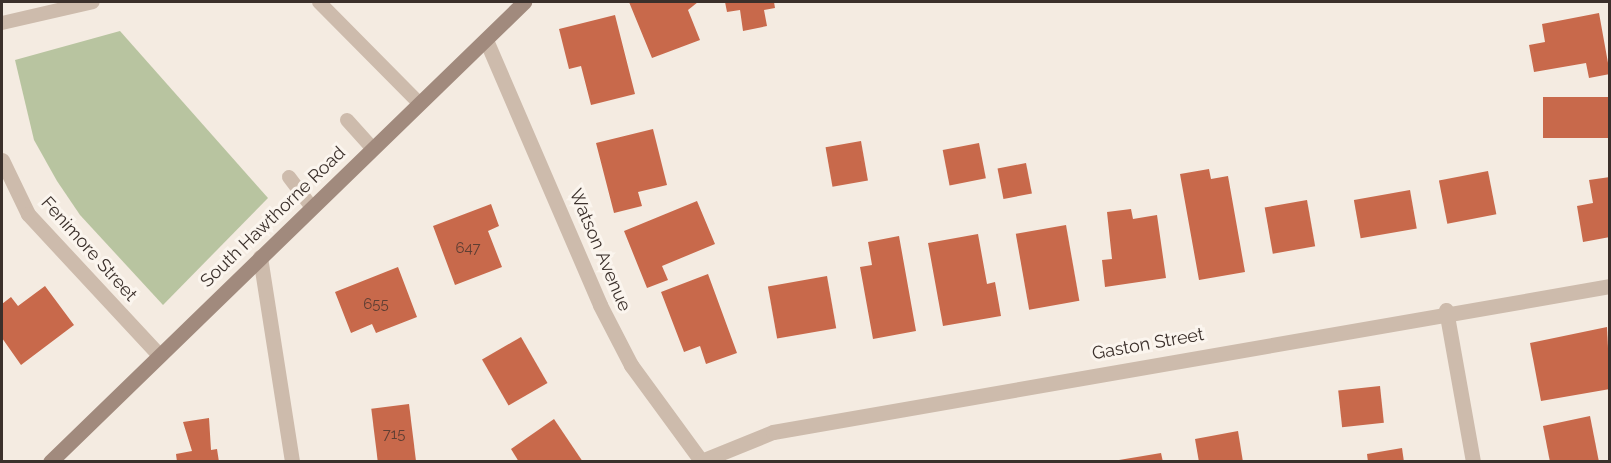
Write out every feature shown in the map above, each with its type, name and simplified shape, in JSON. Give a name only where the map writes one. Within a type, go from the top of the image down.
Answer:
[{"type":"main road","name":"South Hawthorne Road","points":[[50,462],[524,2]]},
{"type":"street","name":"Watson Avenue","points":[[486,40],[600,305],[631,365],[701,461]]},
{"type":"street","name":"Fenimore Street","points":[[2,160],[28,214],[159,355]]},
{"type":"street","points":[[260,257],[292,462]]},
{"type":"street","name":"Gaston Street","points":[[701,461],[773,432],[1446,310],[1610,286]]},
{"type":"street","points":[[1446,310],[1473,462]]},
{"type":"lane","points":[[2,23],[93,2]]},
{"type":"lane","points":[[319,2],[419,104]]},
{"type":"lane","points":[[347,120],[373,149]]},
{"type":"lane","points":[[289,177],[312,207]]},
{"type":"green space","points":[[120,31],[268,198],[163,305],[80,215],[57,181],[34,140],[15,60]]},
{"type":"building","points":[[629,2],[698,2],[688,10],[700,40],[652,58]]},
{"type":"building","points":[[725,2],[774,2],[775,8],[764,10],[767,26],[743,31],[740,10],[727,12]]},
{"type":"building","points":[[1599,13],[1610,74],[1589,78],[1586,63],[1534,72],[1529,45],[1545,42],[1542,24]]},
{"type":"building","points":[[615,15],[635,94],[591,105],[581,66],[569,69],[559,29]]},
{"type":"building","points":[[1543,97],[1610,97],[1610,138],[1543,138]]},
{"type":"building","points":[[653,129],[667,185],[638,192],[642,206],[614,213],[596,143]]},
{"type":"building","points":[[861,141],[868,180],[832,187],[826,147]]},
{"type":"building","points":[[979,143],[986,178],[950,185],[943,150]]},
{"type":"building","points":[[1026,163],[1032,193],[1003,199],[998,169]]},
{"type":"building","points":[[1209,169],[1211,179],[1228,176],[1245,272],[1199,280],[1180,174]]},
{"type":"building","points":[[1488,171],[1496,214],[1447,224],[1439,181]]},
{"type":"building","points":[[1610,177],[1610,237],[1583,242],[1577,206],[1593,203],[1589,180]]},
{"type":"building","points":[[1410,190],[1417,228],[1361,238],[1354,200]]},
{"type":"building","points":[[1307,200],[1315,246],[1273,254],[1265,207]]},
{"type":"building","points":[[697,201],[715,244],[662,266],[668,280],[647,288],[624,231]]},
{"type":"building","points":[[491,204],[499,226],[488,231],[502,267],[455,285],[433,226]]},
{"type":"building","points":[[1131,209],[1133,219],[1157,215],[1166,278],[1105,287],[1102,260],[1112,259],[1107,212]]},
{"type":"building","points":[[1066,225],[1079,301],[1029,310],[1016,234]]},
{"type":"building","points":[[978,234],[987,284],[995,282],[1001,316],[943,326],[928,243]]},
{"type":"building","points":[[899,236],[916,331],[873,339],[860,267],[872,265],[868,242]]},
{"type":"building","points":[[398,267],[417,317],[376,333],[372,324],[351,333],[335,292]]},
{"type":"building","points":[[708,274],[737,353],[706,364],[700,346],[684,352],[661,292]]},
{"type":"building","points":[[827,276],[836,328],[777,339],[768,286]]},
{"type":"building","points":[[45,286],[74,325],[21,365],[2,338],[2,304],[11,297],[18,306]]},
{"type":"building","points":[[1607,327],[1610,389],[1541,401],[1530,343]]},
{"type":"building","points":[[521,337],[548,383],[509,405],[482,360]]},
{"type":"building","points":[[1380,386],[1384,423],[1342,427],[1338,390]]},
{"type":"building","points":[[409,404],[416,462],[378,462],[371,409]]},
{"type":"building","points":[[1590,416],[1599,462],[1550,462],[1543,426]]},
{"type":"building","points":[[209,418],[211,450],[217,449],[219,462],[177,462],[176,454],[192,451],[183,422]]},
{"type":"building","points":[[554,419],[583,462],[519,462],[511,449]]},
{"type":"building","points":[[1238,431],[1243,462],[1199,462],[1195,439]]},
{"type":"building","points":[[1402,448],[1404,462],[1368,462],[1367,454]]},
{"type":"building","points":[[1161,453],[1163,462],[1119,462],[1119,460]]}]
